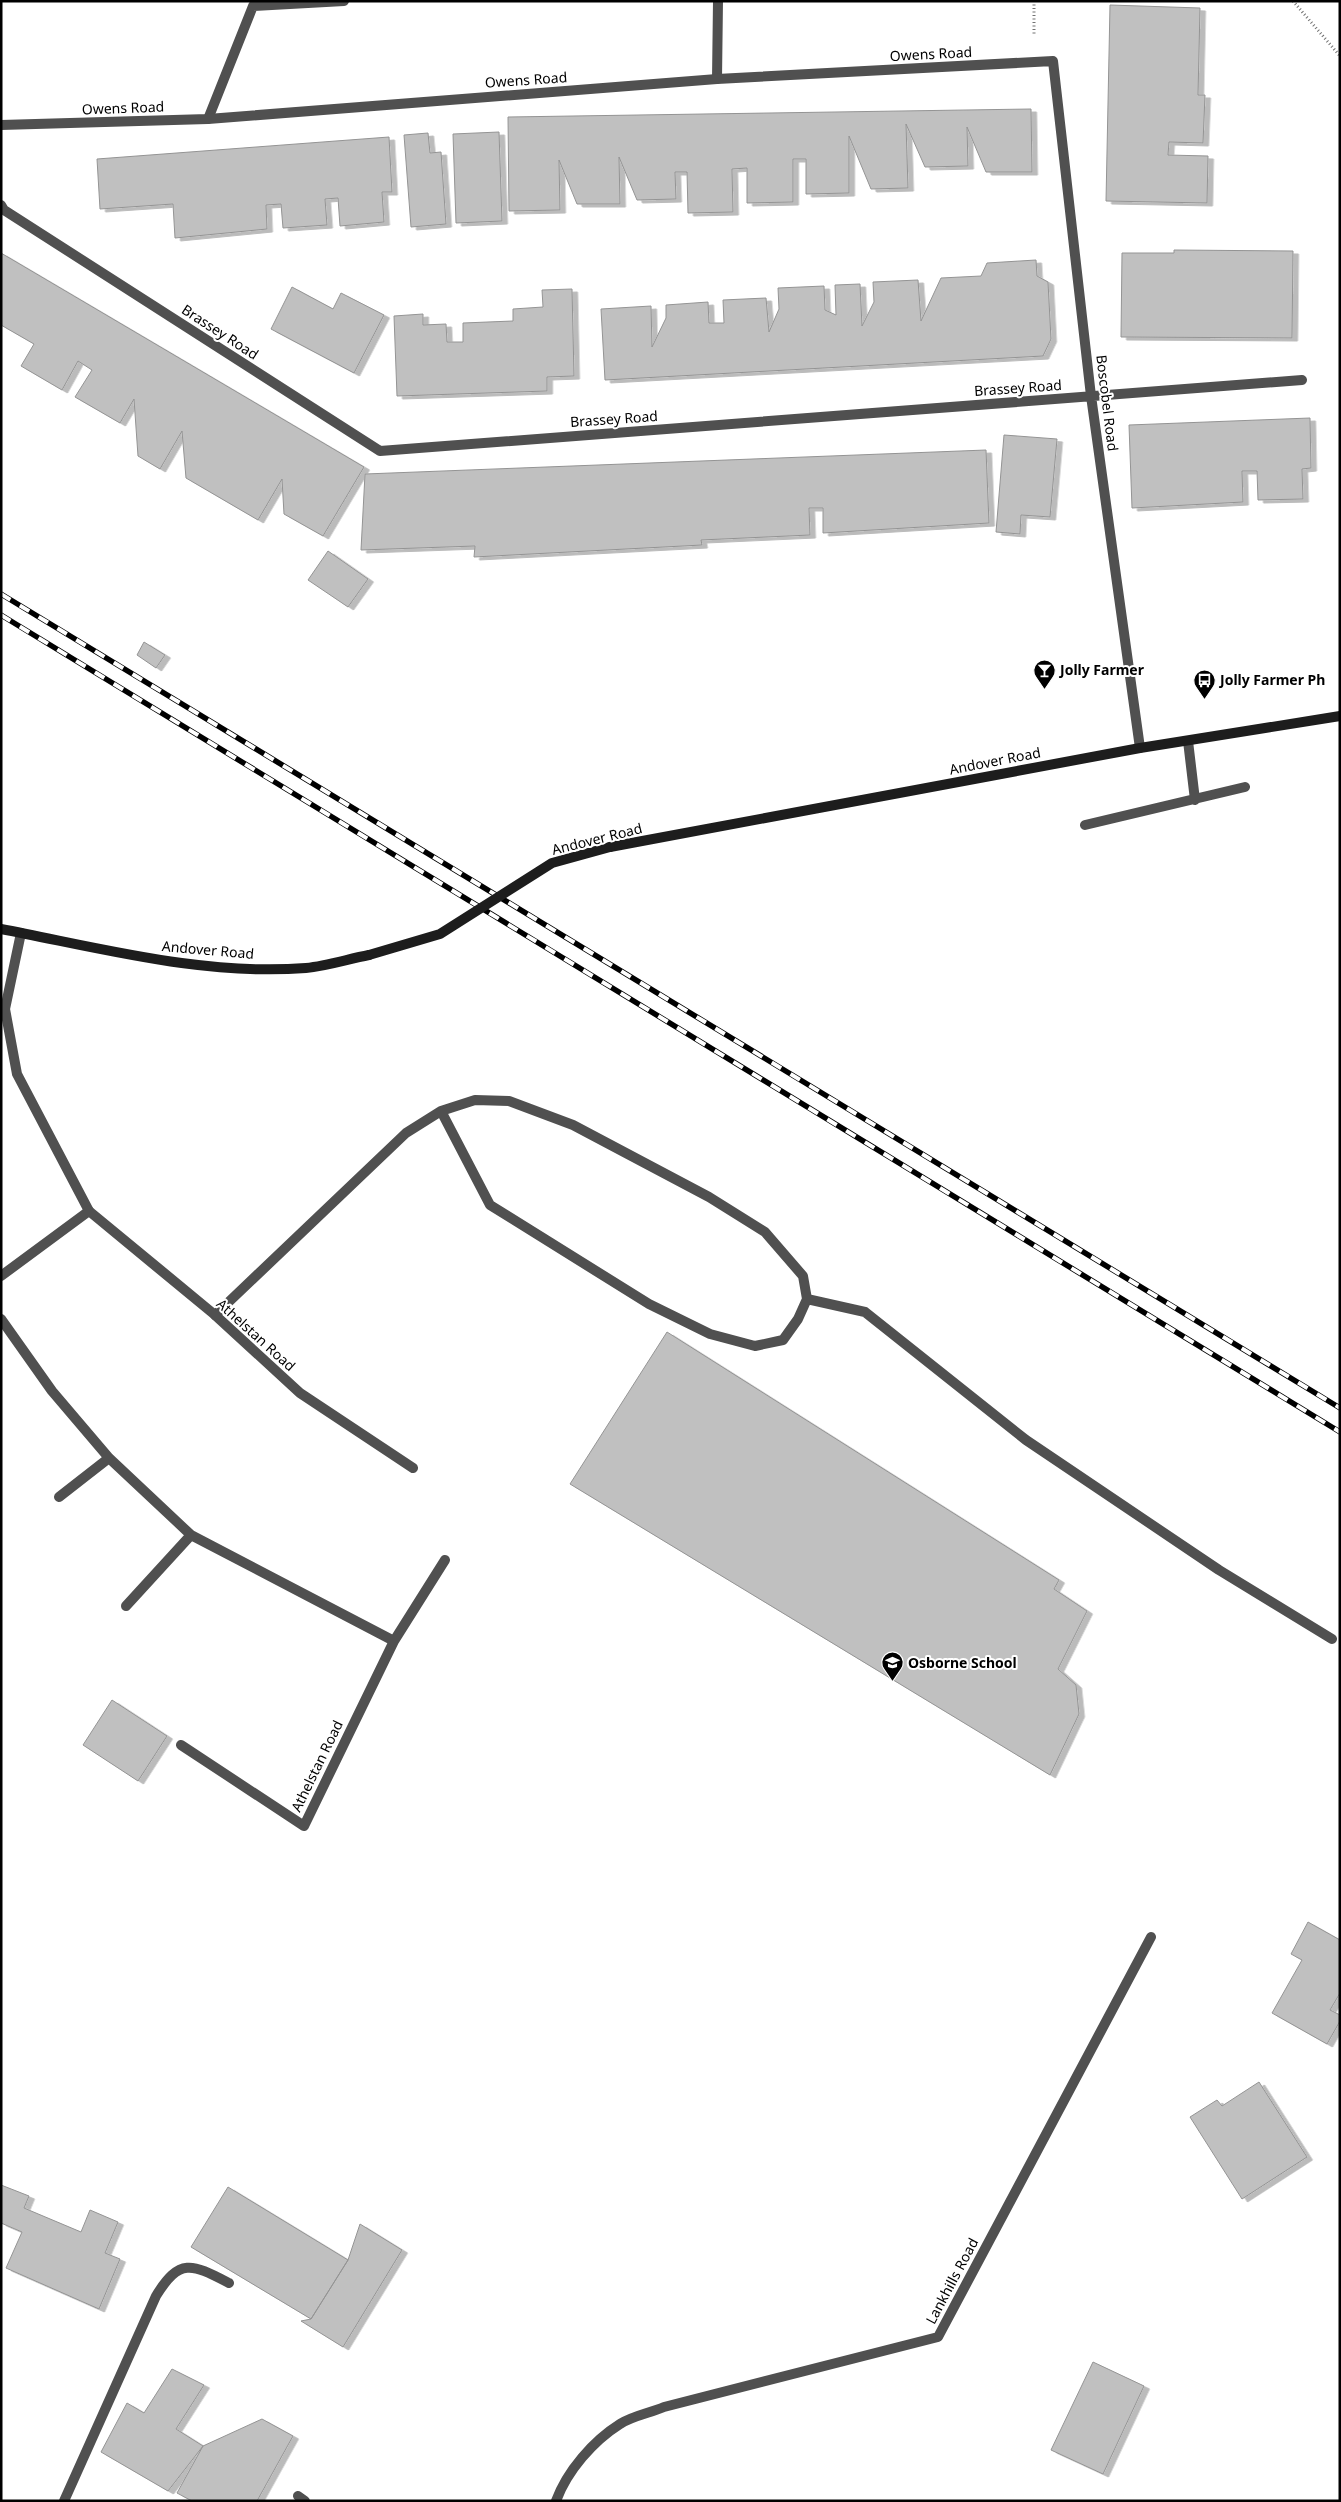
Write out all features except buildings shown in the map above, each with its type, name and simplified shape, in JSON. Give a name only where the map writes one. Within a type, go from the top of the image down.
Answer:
[{"type":"main road","name":"Andover Road","points":[[1,929],[155,959],[244,969],[307,968],[369,955],[440,934],[552,863],[610,847],[1140,748],[1340,716]]},
{"type":"street","points":[[208,119],[253,6],[344,1]]},
{"type":"street","points":[[717,79],[718,1]]},
{"type":"street","name":"Owens Road","points":[[1,125],[208,119],[717,79],[1053,61]]},
{"type":"street","name":"Boscobel Road","points":[[1053,61],[1091,396],[1140,748]]},
{"type":"street","name":"Brassey Road","points":[[1,205],[4,210],[380,451],[1302,380]]},
{"type":"street","points":[[1188,741],[1195,800]]},
{"type":"street","points":[[1085,825],[1245,787]]},
{"type":"street","name":"Athelstan Road","points":[[21,933],[5,1009],[16,1074],[90,1211],[215,1315],[300,1392],[412,1468]]},
{"type":"street","points":[[215,1315],[406,1133],[441,1111],[475,1100],[509,1101],[573,1124],[709,1197],[765,1232],[803,1276],[807,1299],[798,1319],[783,1340],[756,1346],[710,1334],[649,1304],[490,1205],[441,1111]]},
{"type":"street","points":[[1,1276],[90,1211]]},
{"type":"street","points":[[807,1299],[865,1312],[1026,1440],[1219,1570],[1332,1639]]},
{"type":"street","points":[[1,1319],[52,1391],[109,1458],[191,1535],[394,1641]]},
{"type":"street","points":[[59,1497],[109,1458]]},
{"type":"street","points":[[126,1606],[191,1535]]},
{"type":"street","name":"Athelstan Road","points":[[181,1745],[304,1826],[394,1641],[445,1560]]},
{"type":"street","name":"Lankhills Road","points":[[556,2501],[562,2484],[593,2446],[621,2424],[664,2407],[938,2337],[1150,1937]]},
{"type":"street","points":[[64,2501],[156,2296],[167,2278],[177,2270],[191,2267],[204,2270],[229,2283]]},
{"type":"path","points":[[1293,1],[1340,56]]},
{"type":"railway","points":[[1,594],[1340,1408]]},
{"type":"railway","points":[[1,615],[1340,1432]]},
{"type":"place","name":"Jolly Farmer","points":[[1044,689]]},
{"type":"place","name":"Jolly Farmer Ph","points":[[1204,699]]},
{"type":"place","name":"Osborne School","points":[[892,1682]]}]
